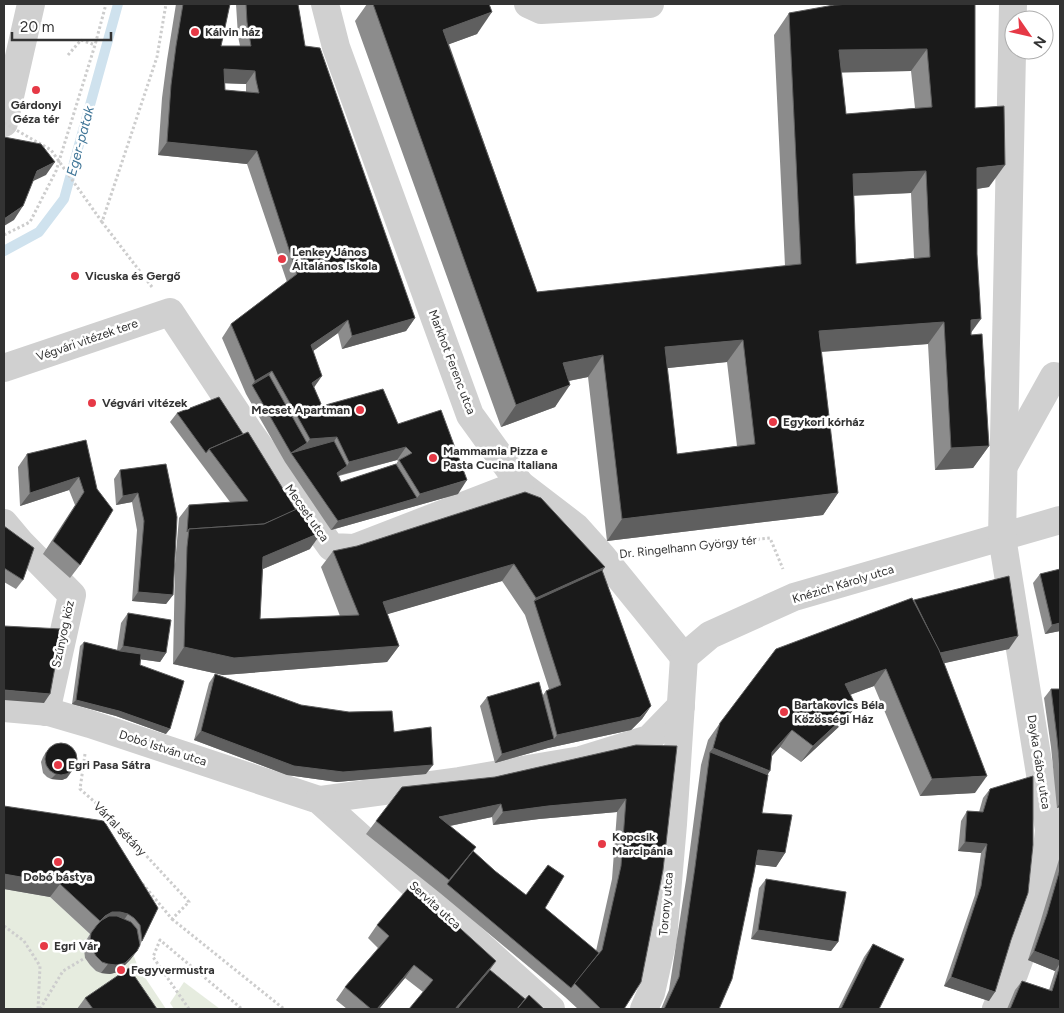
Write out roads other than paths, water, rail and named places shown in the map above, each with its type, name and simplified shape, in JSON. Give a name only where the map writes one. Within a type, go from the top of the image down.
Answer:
[{"type":"street","points":[[4,123],[31,4]]},
{"type":"street","name":"Markhot Ferenc utca","points":[[325,4],[336,47],[470,415],[520,484],[576,527],[684,657]]},
{"type":"street","points":[[528,4],[541,10],[650,4]]},
{"type":"street","name":"Dayka Gábor utca","points":[[996,1009],[1014,974],[1042,897],[1057,832],[1002,538],[1013,4]]},
{"type":"street","name":"Mecset utca","points":[[170,312],[248,430],[331,548],[354,548],[520,484]]},
{"type":"street","name":"Végvári vitézek tere","points":[[4,368],[170,312]]},
{"type":"street","points":[[1003,468],[1054,376],[1060,377]]},
{"type":"street","name":"Knézich Károly utca","points":[[684,657],[710,635],[794,597],[1060,520]]},
{"type":"street","name":"Szúnyog köz","points":[[4,523],[72,595],[46,712]]},
{"type":"street","points":[[319,800],[459,781],[582,760],[649,739],[681,706],[684,657]]},
{"type":"street","name":"Torony utca","points":[[644,1009],[651,993],[663,939],[681,706]]},
{"type":"street","name":"Dobó István utca","points":[[4,708],[46,712],[90,724],[319,800]]},
{"type":"street","name":"Servita utca","points":[[319,800],[551,1009]]},
{"type":"waterway","name":"Eger-patak","points":[[4,251],[39,232],[64,199],[118,4]]},
{"type":"place","name":"Kálvin ház","points":[[195,32]]},
{"type":"place","name":"Gárdonyi Géza tér","points":[[36,90]]},
{"type":"place","name":"Lenkey János Általános Iskola","points":[[282,259]]},
{"type":"place","name":"Vicuska és Gergő","points":[[75,276]]},
{"type":"place","name":"Végvári vitézek","points":[[92,403]]},
{"type":"place","name":"Mecset Apartman","points":[[360,410]]},
{"type":"place","name":"Egykori kórház","points":[[773,422]]},
{"type":"place","name":"Mammamia Pizza e Pasta Cucina Italiana","points":[[433,458]]},
{"type":"place","name":"Bartakovics Béla Közösségi Ház","points":[[784,712]]},
{"type":"place","name":"Egri Pasa Sátra","points":[[58,765]]},
{"type":"place","name":"Kopcsik Marcipánia","points":[[602,844]]},
{"type":"place","name":"Dobó bástya","points":[[58,862]]},
{"type":"place","name":"Egri Vár","points":[[44,946]]},
{"type":"place","name":"Fegyvermustra","points":[[121,970]]}]
